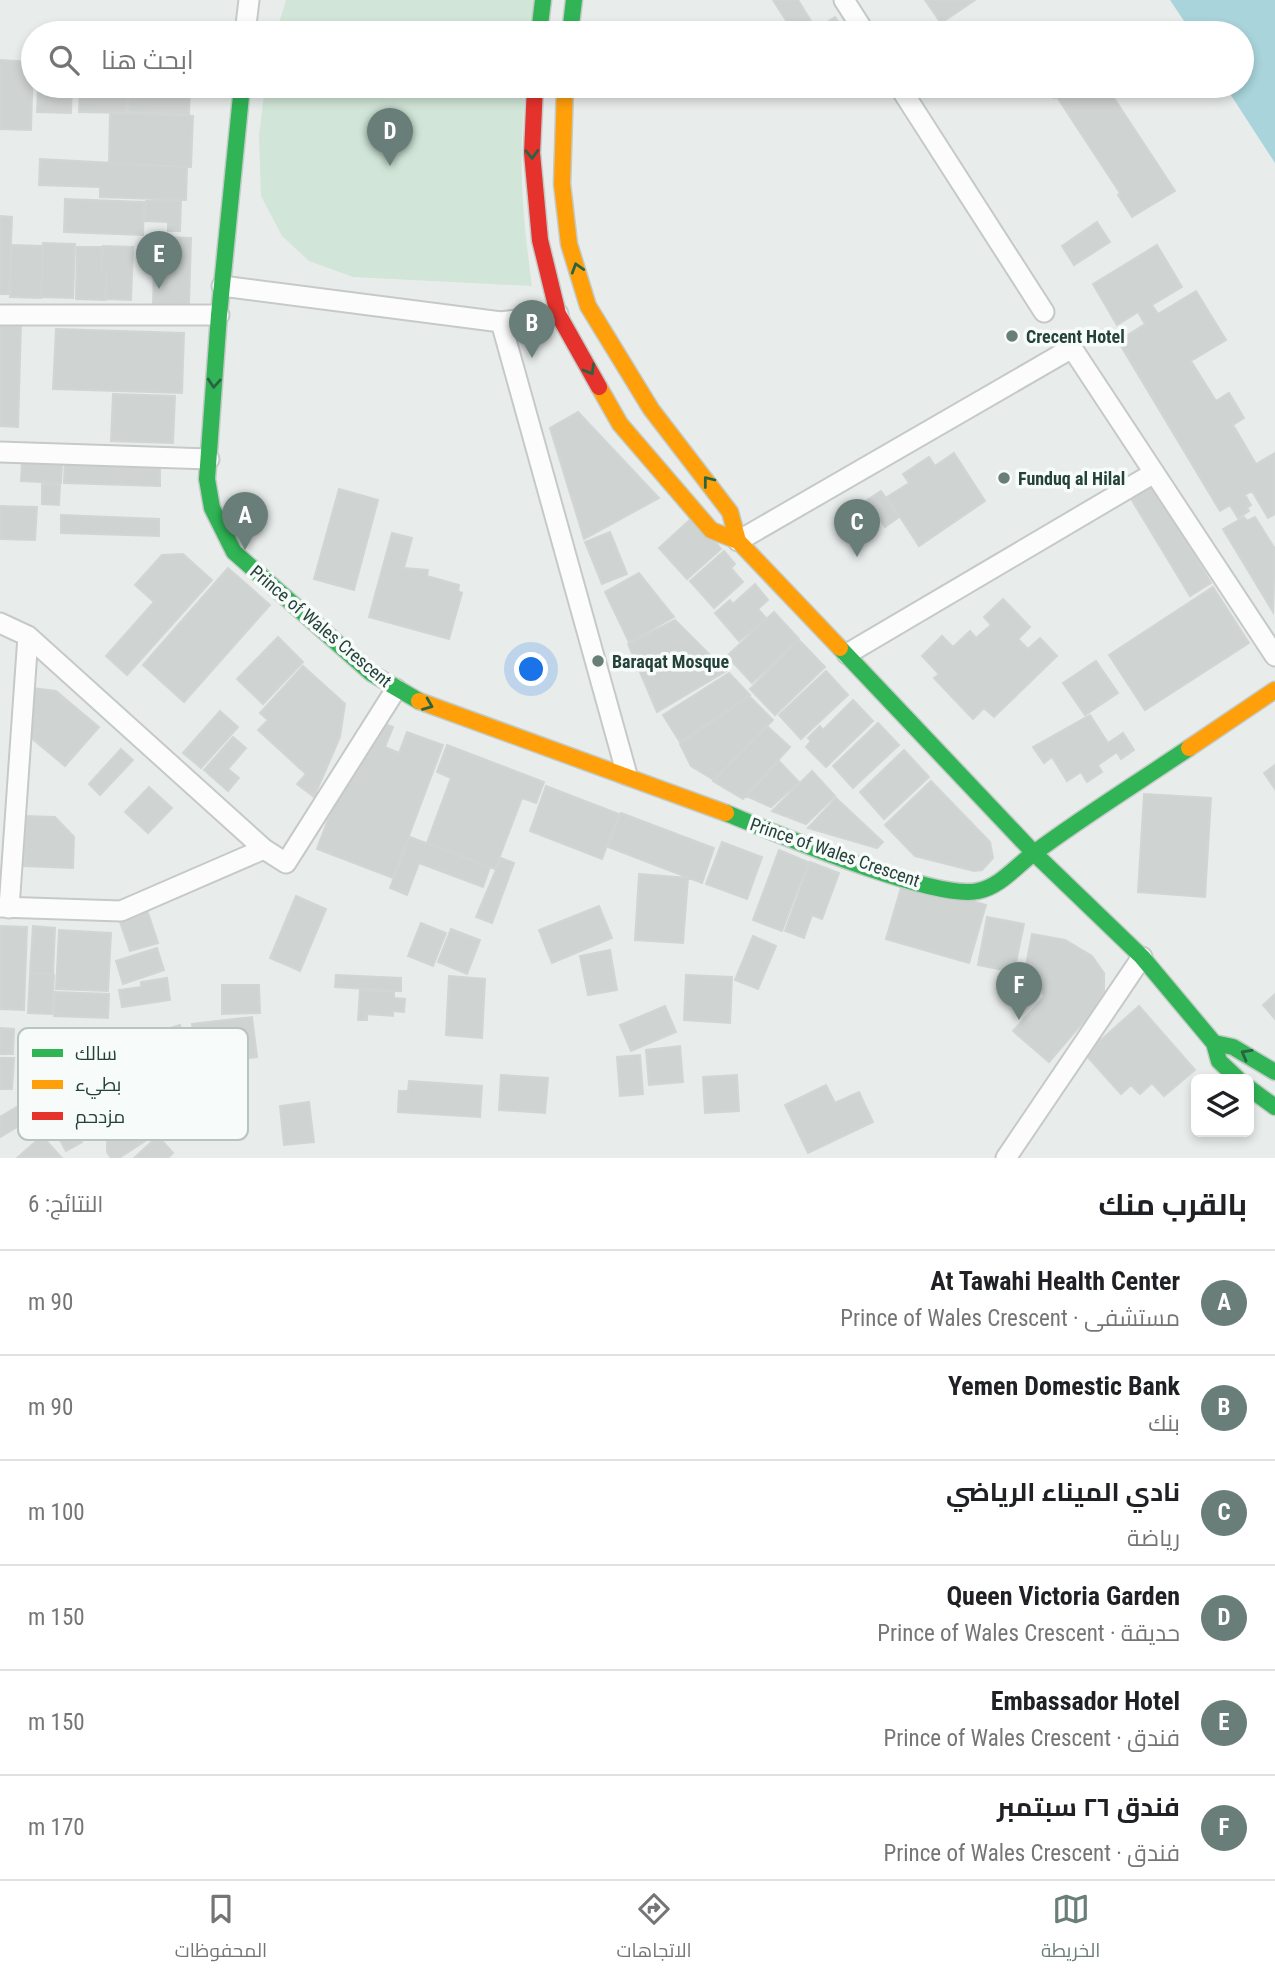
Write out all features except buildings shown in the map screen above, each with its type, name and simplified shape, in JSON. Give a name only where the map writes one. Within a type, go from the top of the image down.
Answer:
[{"type":"main road","points":[[540,21],[543,0]]},
{"type":"main road","points":[[571,21],[574,0]]},
{"type":"main road","name":"Prince of Wales Crescent","points":[[241,98],[219,315],[208,489],[214,518],[234,552],[371,673],[396,689],[497,732],[627,775],[831,854],[940,889],[976,892],[996,885],[1034,853]]},
{"type":"main road","points":[[534,98],[531,153],[540,240],[558,314],[620,424],[711,530],[738,541],[1034,853],[1142,957],[1214,1043],[1219,1061],[1233,1074]]},
{"type":"main road","points":[[565,98],[562,184],[569,244],[588,306],[651,410],[730,512],[738,541]]},
{"type":"main road","points":[[558,314],[588,306]]},
{"type":"main road","points":[[1034,853],[1275,690]]},
{"type":"main road","points":[[1214,1043],[1233,1047],[1275,1072]]},
{"type":"main road","points":[[1254,1092],[1275,1107]]},
{"type":"street","points":[[246,21],[249,0]]},
{"type":"street","points":[[844,0],[857,21]]},
{"type":"street","points":[[907,98],[1044,312]]},
{"type":"street","points":[[222,286],[500,322],[558,314]]},
{"type":"street","points":[[0,314],[219,315]]},
{"type":"street","points":[[500,322],[627,775]]},
{"type":"street","points":[[738,541],[1072,348],[1275,656]]},
{"type":"street","points":[[0,452],[209,459]]},
{"type":"street","points":[[847,654],[1154,473]]},
{"type":"street","points":[[0,622],[28,636],[264,849],[286,863],[396,689]]},
{"type":"street","points":[[28,636],[5,908],[121,911],[264,849]]},
{"type":"street","points":[[1006,1158],[1142,957]]},
{"type":"green space","points":[[286,0],[536,0],[533,21],[280,21]]},
{"type":"green space","points":[[264,98],[525,98],[522,186],[532,286],[353,277],[309,261],[282,236],[261,196],[259,136]]},
{"type":"water","points":[[1170,0],[1275,0],[1275,163],[1233,98],[1254,98],[1254,21],[1184,21]]},
{"type":"traffic: fast","points":[[540,21],[543,0]]},
{"type":"traffic: fast","points":[[571,21],[574,0]]},
{"type":"traffic: fast","points":[[241,98],[219,315],[207,479],[212,508],[234,552],[371,673],[419,701]]},
{"type":"traffic: fast","points":[[840,648],[1034,853],[1142,957],[1214,1043],[1219,1061],[1233,1074]]},
{"type":"traffic: fast","points":[[726,813],[892,876],[927,886],[978,891],[1001,880],[1053,839],[1189,748]]},
{"type":"traffic: fast","points":[[1214,1043],[1233,1047],[1275,1072]]},
{"type":"traffic: fast","points":[[1254,1092],[1275,1107]]},
{"type":"traffic: slow","points":[[565,98],[562,184],[569,244],[588,306],[651,409],[730,512],[738,541]]},
{"type":"traffic: slow","points":[[599,387],[620,424],[711,530],[738,541],[840,648]]},
{"type":"traffic: slow","points":[[1189,748],[1275,690]]},
{"type":"traffic: slow","points":[[419,701],[726,813]]},
{"type":"traffic: jam","points":[[534,98],[532,153],[540,240],[558,314],[599,387]]},
{"type":"place","name":"Queen Victoria Garden","points":[[390,166]]},
{"type":"place","name":"Embassador Hotel","points":[[159,289]]},
{"type":"place","name":"Crecent Hotel","points":[[1012,336]]},
{"type":"place","name":"Yemen Domestic Bank","points":[[532,358]]},
{"type":"place","name":"Funduq al Hilal","points":[[1004,478]]},
{"type":"place","name":"At Tawahi Health Center","points":[[245,550]]},
{"type":"place","name":"نادي الميناء الرياضي","points":[[857,557]]},
{"type":"place","name":"Baraqat Mosque","points":[[598,661]]},
{"type":"place","name":"فندق ۲٦ سبتمبر","points":[[1019,1020]]}]
